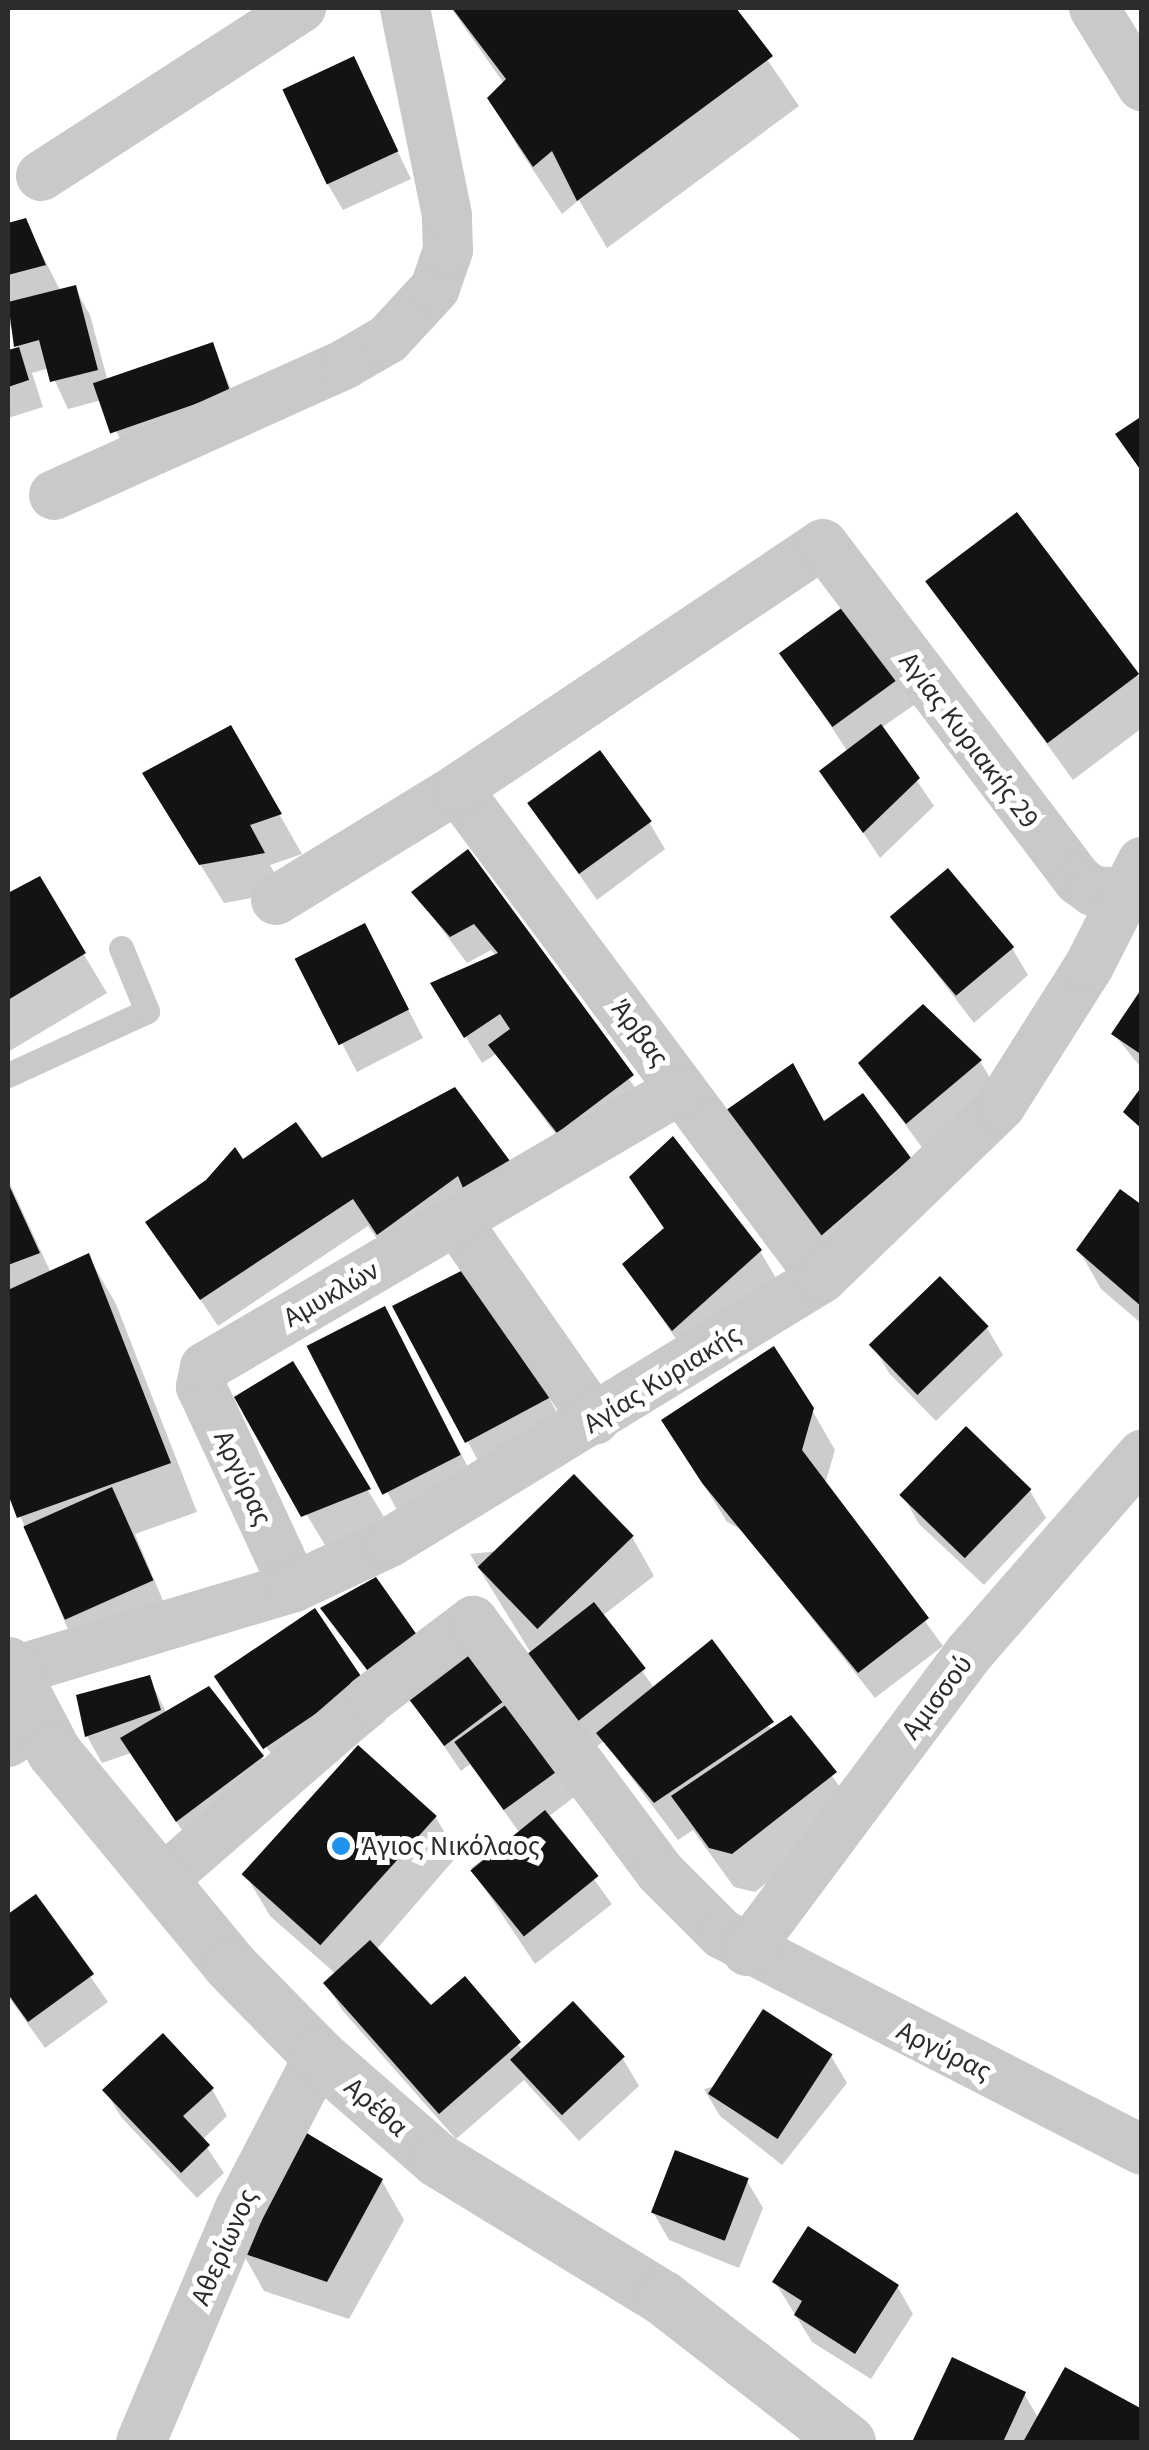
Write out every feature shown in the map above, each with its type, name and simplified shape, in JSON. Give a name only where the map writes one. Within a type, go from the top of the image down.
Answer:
[{"type":"street","points":[[41,176],[300,8]]},
{"type":"street","points":[[54,495],[345,364],[388,339],[435,288],[448,250],[447,215],[405,8]]},
{"type":"street","points":[[1094,8],[1142,86]]},
{"type":"street","name":"Αγίας Κυριακής 29","points":[[457,788],[823,544],[1088,889],[1137,883]]},
{"type":"street","points":[[276,900],[457,788]]},
{"type":"street","name":"Άρβας","points":[[457,788],[822,1278]]},
{"type":"street","name":"Αγίας Κυριακής","points":[[9,1668],[294,1587],[390,1542],[822,1278],[1001,1105],[1137,883]]},
{"type":"street","name":"Αμυκλών","points":[[205,1367],[681,1089]]},
{"type":"street","points":[[458,1222],[595,1420]]},
{"type":"street","name":"Αργύρας","points":[[205,1367],[202,1387],[294,1587]]},
{"type":"street","name":"Αμισσού","points":[[747,1950],[970,1652],[1142,1455]]},
{"type":"street","name":"Αργύρας","points":[[160,1882],[370,1700],[473,1621],[660,1872],[747,1950],[1142,2150]]},
{"type":"street","name":"Αρέθα","points":[[9,1668],[21,1733],[319,2056],[438,2160],[662,2297],[848,2442]]},
{"type":"street","name":"Αθερίωνος","points":[[140,2442],[240,2210],[319,2056]]},
{"type":"lane","points":[[8,1075],[148,1011],[121,948]]},
{"type":"building","points":[[452,8],[736,8],[773,56],[577,201],[552,151],[533,167],[487,98],[506,79]]},
{"type":"building","points":[[354,56],[398,151],[327,185],[282,89]]},
{"type":"building","points":[[26,218],[46,265],[8,275],[8,223]]},
{"type":"building","points":[[76,285],[98,370],[50,382],[39,340],[14,347],[8,302]]},
{"type":"building","points":[[213,342],[230,392],[110,433],[93,383]]},
{"type":"building","points":[[19,347],[29,380],[8,387],[8,350]]},
{"type":"building","points":[[1142,416],[1142,472],[1115,434]]},
{"type":"building","points":[[1017,512],[1139,674],[1047,743],[925,581]]},
{"type":"building","points":[[851,601],[904,675],[832,727],[779,653]]},
{"type":"building","points":[[881,724],[920,778],[863,833],[819,771]]},
{"type":"building","points":[[231,725],[282,814],[250,825],[265,853],[199,865],[142,773]]},
{"type":"building","points":[[600,750],[652,821],[579,874],[527,803]]},
{"type":"building","points":[[468,849],[634,1075],[557,1133],[488,1045],[510,1029],[500,1014],[464,1038],[430,983],[498,953],[474,924],[450,937],[411,892]]},
{"type":"building","points":[[948,868],[1014,947],[956,996],[890,917]]},
{"type":"building","points":[[40,876],[86,953],[8,1000],[8,893]]},
{"type":"building","points":[[365,923],[409,1009],[339,1045],[295,959]]},
{"type":"building","points":[[1142,988],[1142,1055],[1111,1034]]},
{"type":"building","points":[[923,1004],[982,1060],[906,1124],[858,1063]]},
{"type":"building","points":[[793,1063],[824,1121],[863,1093],[911,1158],[814,1242],[722,1113]]},
{"type":"building","points":[[1142,1086],[1142,1129],[1123,1112]]},
{"type":"building","points":[[455,1087],[513,1165],[463,1188],[458,1176],[377,1235],[353,1199],[200,1300],[145,1222],[206,1180],[235,1147],[243,1159],[296,1122],[322,1158]]},
{"type":"building","points":[[673,1136],[762,1250],[672,1331],[622,1264],[664,1228],[629,1177]]},
{"type":"building","points":[[8,1183],[40,1253],[8,1265]]},
{"type":"building","points":[[1120,1189],[1142,1205],[1142,1307],[1076,1250]]},
{"type":"building","points":[[89,1253],[171,1463],[17,1518],[8,1494],[8,1290]]},
{"type":"building","points":[[465,1269],[551,1397],[465,1443],[392,1306]]},
{"type":"building","points":[[940,1276],[989,1326],[917,1395],[869,1345]]},
{"type":"building","points":[[385,1306],[461,1455],[382,1495],[307,1346]]},
{"type":"building","points":[[774,1346],[814,1408],[802,1450],[929,1618],[858,1673],[702,1483],[661,1420]]},
{"type":"building","points":[[293,1361],[371,1489],[301,1517],[234,1397]]},
{"type":"building","points":[[966,1426],[1031,1489],[965,1558],[899,1495]]},
{"type":"building","points":[[574,1474],[634,1536],[537,1629],[478,1567]]},
{"type":"building","points":[[112,1487],[153,1580],[65,1620],[23,1526]]},
{"type":"building","points":[[376,1577],[422,1642],[371,1675],[320,1608]]},
{"type":"building","points":[[594,1602],[646,1668],[574,1724],[522,1658]]},
{"type":"building","points":[[315,1608],[364,1681],[263,1749],[214,1676]]},
{"type":"building","points":[[712,1639],[774,1722],[654,1803],[596,1733]]},
{"type":"building","points":[[475,1644],[513,1694],[444,1746],[406,1696]]},
{"type":"building","points":[[150,1675],[161,1710],[85,1737],[76,1695]]},
{"type":"building","points":[[209,1686],[264,1756],[176,1822],[120,1738]]},
{"type":"building","points":[[515,1698],[564,1766],[504,1810],[454,1742]]},
{"type":"building","points":[[791,1715],[837,1772],[732,1854],[709,1848],[671,1796]]},
{"type":"building","name":"Άγιος Νικόλαος","points":[[358,1745],[437,1816],[320,1945],[242,1874]]},
{"type":"building","points":[[545,1810],[598,1876],[524,1936],[470,1870]]},
{"type":"building","points":[[36,1894],[94,1974],[28,2022],[8,1994],[8,1914]]},
{"type":"building","points":[[370,1940],[431,2005],[465,1976],[521,2042],[439,2114],[323,1983]]},
{"type":"building","points":[[573,2001],[625,2057],[562,2115],[510,2060]]},
{"type":"building","points":[[763,2009],[833,2054],[778,2139],[708,2094]]},
{"type":"building","points":[[163,2033],[214,2088],[183,2116],[210,2145],[181,2173],[102,2090]]},
{"type":"building","points":[[300,2129],[383,2179],[327,2282],[239,2252]]},
{"type":"building","points":[[675,2150],[749,2178],[725,2241],[651,2213]]},
{"type":"building","points":[[808,2226],[899,2285],[855,2354],[794,2315],[802,2301],[772,2282]]},
{"type":"building","points":[[952,2357],[1026,2392],[1003,2442],[912,2442]]},
{"type":"building","points":[[1065,2367],[1142,2409],[1142,2442],[1023,2442]]},
{"type":"place","name":"Άγιος Νικόλαος","points":[[341,1846]]}]
